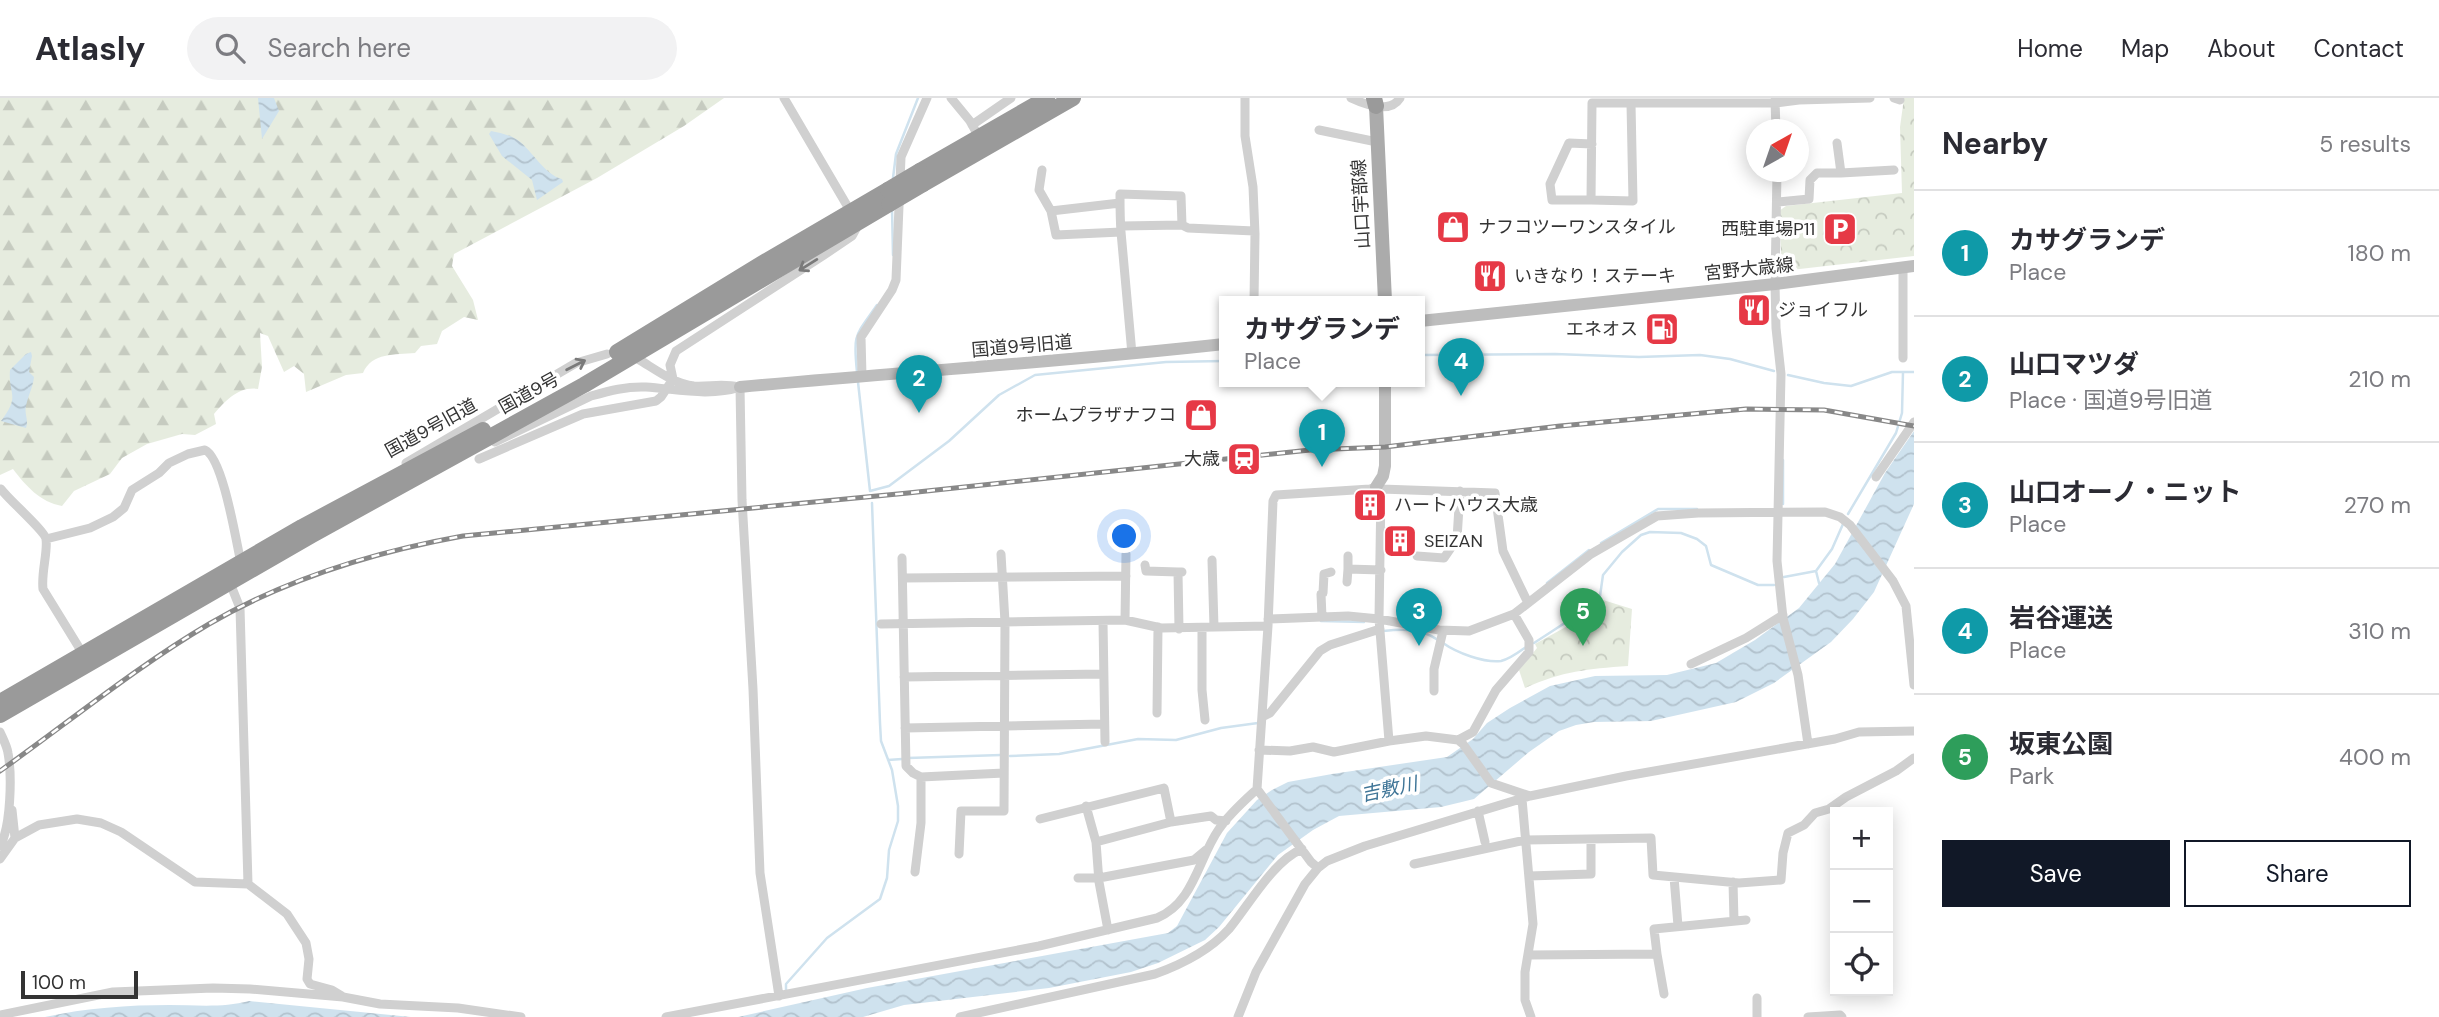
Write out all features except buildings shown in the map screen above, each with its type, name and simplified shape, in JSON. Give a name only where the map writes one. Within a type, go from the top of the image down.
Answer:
[{"type":"highway","name":"国道9号","points":[[922,178],[976,131],[1047,98]]},
{"type":"highway","name":"国道9号","points":[[0,702],[350,500],[527,407],[691,306],[1073,98]]},
{"type":"highway","name":"国道9号","points":[[0,715],[230,583],[472,455],[854,217]]},
{"type":"main road","name":"山口宇部線","points":[[1376,101],[1385,296]]},
{"type":"street","points":[[862,376],[859,345],[861,337],[896,280],[901,157],[927,98]]},
{"type":"street","points":[[951,98],[976,131],[1011,98]]},
{"type":"street","points":[[1245,98],[1245,136],[1253,187],[1254,296]]},
{"type":"street","points":[[1351,98],[1376,101],[1391,107],[1400,98]]},
{"type":"street","points":[[1591,200],[1592,103],[1870,98]]},
{"type":"street","points":[[472,455],[583,414],[656,401],[673,379],[670,365],[676,351],[852,236],[858,229],[854,217],[789,100]]},
{"type":"street","points":[[1775,100],[1776,119]]},
{"type":"street","points":[[1592,144],[1569,143],[1550,184],[1552,200],[1633,201],[1631,104]]},
{"type":"street","points":[[1319,130],[1377,142]]},
{"type":"street","points":[[1837,143],[1841,173]]},
{"type":"street","points":[[1042,170],[1039,190],[1051,211],[1056,235],[1182,225],[1188,228],[1254,231]]},
{"type":"street","points":[[1778,202],[1809,199],[1810,180],[1817,173],[1894,170]]},
{"type":"street","points":[[1777,182],[1775,284],[1781,374],[1777,561],[1783,616],[1798,675],[1808,744]]},
{"type":"street","points":[[1132,354],[1120,194],[1181,195],[1182,225]]},
{"type":"street","points":[[1051,211],[1120,203]]},
{"type":"street","points":[[1903,358],[1908,267]]},
{"type":"street","name":"宮野大歳線","points":[[1425,320],[1775,284],[1908,267]]},
{"type":"street","name":"国道9号旧道","points":[[472,455],[591,396],[631,387],[728,391],[740,387],[1219,345]]},
{"type":"street","name":"国道9号旧道","points":[[350,500],[367,485],[498,411],[576,363],[607,354]]},
{"type":"street","name":"国道9号旧道","points":[[638,359],[673,379],[692,386],[729,384],[740,387]]},
{"type":"street","points":[[740,387],[742,500],[760,873],[780,995]]},
{"type":"street","points":[[1385,387],[1384,466],[1378,488],[1381,570],[1379,624],[1390,741]]},
{"type":"street","points":[[1876,477],[1914,422]]},
{"type":"street","points":[[46,539],[90,528],[113,517],[124,508],[132,490],[159,473],[169,463],[205,450],[212,455],[224,488],[241,563]]},
{"type":"street","points":[[1318,868],[1259,792],[1273,501],[1276,495],[1378,488],[1495,492],[1503,551],[1528,603]]},
{"type":"street","points":[[1,489],[46,539],[43,589],[83,654]]},
{"type":"street","points":[[1417,556],[1444,558],[1457,538],[1460,491]]},
{"type":"street","points":[[881,624],[1125,620],[1179,629],[1322,617],[1443,631],[1469,631],[1489,626],[1514,614],[1591,554],[1657,516],[1825,512],[1845,520],[1853,528],[1910,604],[1914,685]]},
{"type":"street","points":[[959,854],[961,811],[1004,811],[1005,622],[1001,554]]},
{"type":"street","points":[[1125,620],[1126,554]]},
{"type":"street","points":[[1346,582],[1348,556]]},
{"type":"street","points":[[902,558],[906,766],[921,776],[1004,774]]},
{"type":"street","points":[[1212,559],[1214,627]]},
{"type":"street","points":[[1348,569],[1381,570]]},
{"type":"street","points":[[1145,571],[1180,572],[1179,629]]},
{"type":"street","points":[[1322,617],[1324,574],[1331,572]]},
{"type":"street","points":[[903,578],[1126,576]]},
{"type":"street","points":[[230,583],[240,608],[248,884]]},
{"type":"street","points":[[1460,742],[1473,732],[1496,691],[1529,652],[1530,640],[1514,614]]},
{"type":"street","points":[[1691,664],[1746,638],[1783,616]]},
{"type":"street","points":[[1103,622],[1105,742]]},
{"type":"street","points":[[1262,717],[1270,713],[1320,651],[1379,624]]},
{"type":"street","points":[[1157,627],[1157,713]]},
{"type":"street","points":[[1202,628],[1205,720]]},
{"type":"street","points":[[1434,691],[1434,669],[1443,631]]},
{"type":"street","points":[[904,677],[1103,674]]},
{"type":"street","points":[[905,728],[1104,724]]},
{"type":"street","points":[[1238,1017],[1256,972],[1305,884],[1327,861],[1364,846],[1526,798],[1626,776],[1835,739],[1859,732],[1914,731]]},
{"type":"street","points":[[0,732],[8,750],[7,831],[0,846]]},
{"type":"street","points":[[1259,750],[1283,752],[1312,747],[1334,752],[1426,736],[1460,742],[1491,783],[1526,798]]},
{"type":"street","points":[[1414,864],[1526,840],[1651,838],[1654,875],[1733,882],[1781,880],[1787,833],[1804,825],[1815,813],[1829,809],[1914,760]]},
{"type":"street","points":[[915,872],[921,823],[921,776]]},
{"type":"street","points":[[1040,819],[1164,788],[1171,822]]},
{"type":"street","points":[[666,1017],[1108,930],[1171,913],[1185,895],[1226,821],[1259,792]]},
{"type":"street","points":[[1526,798],[1526,840],[1533,924],[1525,972],[1525,1000],[1531,1017]]},
{"type":"street","points":[[8,802],[12,808],[15,838]]},
{"type":"street","points":[[1086,806],[1096,842],[1108,930]]},
{"type":"street","points":[[1479,811],[1485,842]]},
{"type":"street","points":[[1096,842],[1171,822],[1211,816],[1216,820],[1226,821]]},
{"type":"street","points":[[0,859],[15,838],[29,829],[51,822],[77,819],[101,823],[149,849],[195,882],[248,884],[286,914],[299,930],[308,951],[307,979],[310,984],[332,990],[342,998]]},
{"type":"street","points":[[1529,876],[1591,874],[1591,839]]},
{"type":"street","points":[[1079,878],[1099,878],[1194,860],[1210,847]]},
{"type":"street","points":[[960,1017],[1155,974],[1175,967],[1203,953],[1227,931],[1279,864],[1301,849]]},
{"type":"street","points":[[1674,877],[1678,926]]},
{"type":"street","points":[[1733,882],[1734,921]]},
{"type":"street","points":[[1664,994],[1654,929],[1746,920]]},
{"type":"street","points":[[1528,955],[1657,954]]},
{"type":"street","points":[[0,1015],[126,992],[250,989],[521,1017]]},
{"type":"street","points":[[1757,998],[1757,1017]]},
{"type":"street","points":[[1808,1017],[1842,1017]]},
{"type":"green space","points":[[0,98],[724,98],[684,126],[597,178],[454,254],[452,266],[473,300],[478,320],[464,317],[442,331],[437,344],[421,346],[415,353],[378,358],[367,366],[363,373],[346,375],[306,392],[304,374],[294,366],[284,372],[268,336],[260,333],[262,367],[258,389],[245,390],[233,396],[214,414],[216,424],[195,435],[182,434],[147,444],[122,458],[110,474],[74,491],[62,506],[40,497],[13,469],[0,475]]},
{"type":"green space","points":[[1904,98],[1914,98],[1914,256],[1782,271],[1779,211],[1786,206],[1902,193],[1900,127]]},
{"type":"green space","points":[[1603,600],[1632,609],[1628,666],[1575,672],[1525,688],[1519,670],[1537,648],[1535,644],[1573,623]]},
{"type":"water","points":[[258,98],[274,98],[279,111],[262,139]]},
{"type":"water","points":[[491,131],[519,141],[544,168],[563,182],[537,200],[532,180],[502,156],[489,134]]},
{"type":"water","points":[[31,352],[29,372],[34,377],[26,406],[26,428],[1,421],[11,406],[10,370]]},
{"type":"water","name":"吉敷川","points":[[1914,431],[1914,504],[1874,592],[1831,642],[1774,683],[1736,702],[1651,721],[1576,725],[1559,731],[1529,752],[1474,799],[1441,807],[1339,816],[1313,830],[1278,855],[1219,927],[1205,940],[1158,963],[1131,972],[1049,988],[904,1005],[863,1017],[738,1017],[867,988],[1168,933],[1177,926],[1227,833],[1257,800],[1288,782],[1447,757],[1473,739],[1487,723],[1550,686],[1595,676],[1667,675],[1716,663],[1755,640],[1799,608],[1835,564],[1885,473]]},
{"type":"water","points":[[249,1001],[411,1017],[45,1017],[107,1008],[219,1005]]},
{"type":"waterway","points":[[893,178],[896,154],[918,98]]},
{"type":"waterway","points":[[892,209],[893,255]]},
{"type":"waterway","points":[[857,372],[857,336],[877,305]]},
{"type":"waterway","points":[[1425,355],[1700,355],[1730,359],[1774,371]]},
{"type":"waterway","points":[[858,382],[870,491],[889,486],[949,441],[999,395],[1035,375],[1166,362],[1219,361]]},
{"type":"waterway","points":[[1788,375],[1851,386],[1892,372],[1914,372]]},
{"type":"waterway","points":[[1848,514],[1896,433],[1902,413],[1903,372]]},
{"type":"waterway","points":[[1783,460],[1783,504]]},
{"type":"waterway","points":[[786,990],[786,984],[827,938],[880,899],[887,878],[889,850],[898,821],[892,770],[881,741],[872,503]]},
{"type":"waterway","points":[[1601,543],[1658,509],[1697,509]]},
{"type":"waterway","points":[[1819,583],[1816,571],[1832,549],[1843,524]]},
{"type":"waterway","points":[[1534,643],[1597,602],[1603,575],[1622,552],[1641,535],[1650,532],[1681,533],[1697,539],[1706,546],[1711,565],[1758,585],[1774,585]]},
{"type":"waterway","points":[[1547,583],[1589,550]]},
{"type":"waterway","points":[[1784,577],[1816,571]]},
{"type":"waterway","points":[[1321,621],[1364,622]]},
{"type":"waterway","points":[[1383,631],[1418,631],[1438,640]]},
{"type":"waterway","points":[[1443,643],[1471,656],[1494,661],[1508,659],[1526,647]]},
{"type":"waterway","points":[[1010,756],[1059,754],[1138,739],[1176,740],[1221,728],[1258,723]]},
{"type":"waterway","points":[[908,758],[1001,755]]},
{"type":"waterway","points":[[888,760],[902,759]]},
{"type":"railway","points":[[0,771],[155,658],[239,608],[332,569],[397,550],[463,536],[908,493],[1310,450],[1385,447],[1560,426],[1746,409],[1824,410],[1914,426]]},
{"type":"place","name":"ナフコツーワンスタイル","points":[[1453,227]]},
{"type":"place","name":"西駐車場P11","points":[[1840,229]]},
{"type":"place","name":"いきなり！ステーキ","points":[[1490,276]]},
{"type":"place","name":"ジョイフル","points":[[1754,310]]},
{"type":"place","name":"エネオス","points":[[1662,329]]},
{"type":"place","name":"岩谷運送","points":[[1461,396]]},
{"type":"place","name":"山口マツダ","points":[[919,413]]},
{"type":"place","name":"ホームプラザナフコ","points":[[1201,415]]},
{"type":"place","name":"大歳","points":[[1244,459]]},
{"type":"place","name":"カサグランデ","points":[[1322,467]]},
{"type":"place","name":"ハートハウス大歳","points":[[1370,505]]},
{"type":"place","name":"SEIZAN","points":[[1400,541]]},
{"type":"place","name":"山口オーノ・ニット","points":[[1419,646]]},
{"type":"place","name":"坂東公園","points":[[1583,646]]}]
